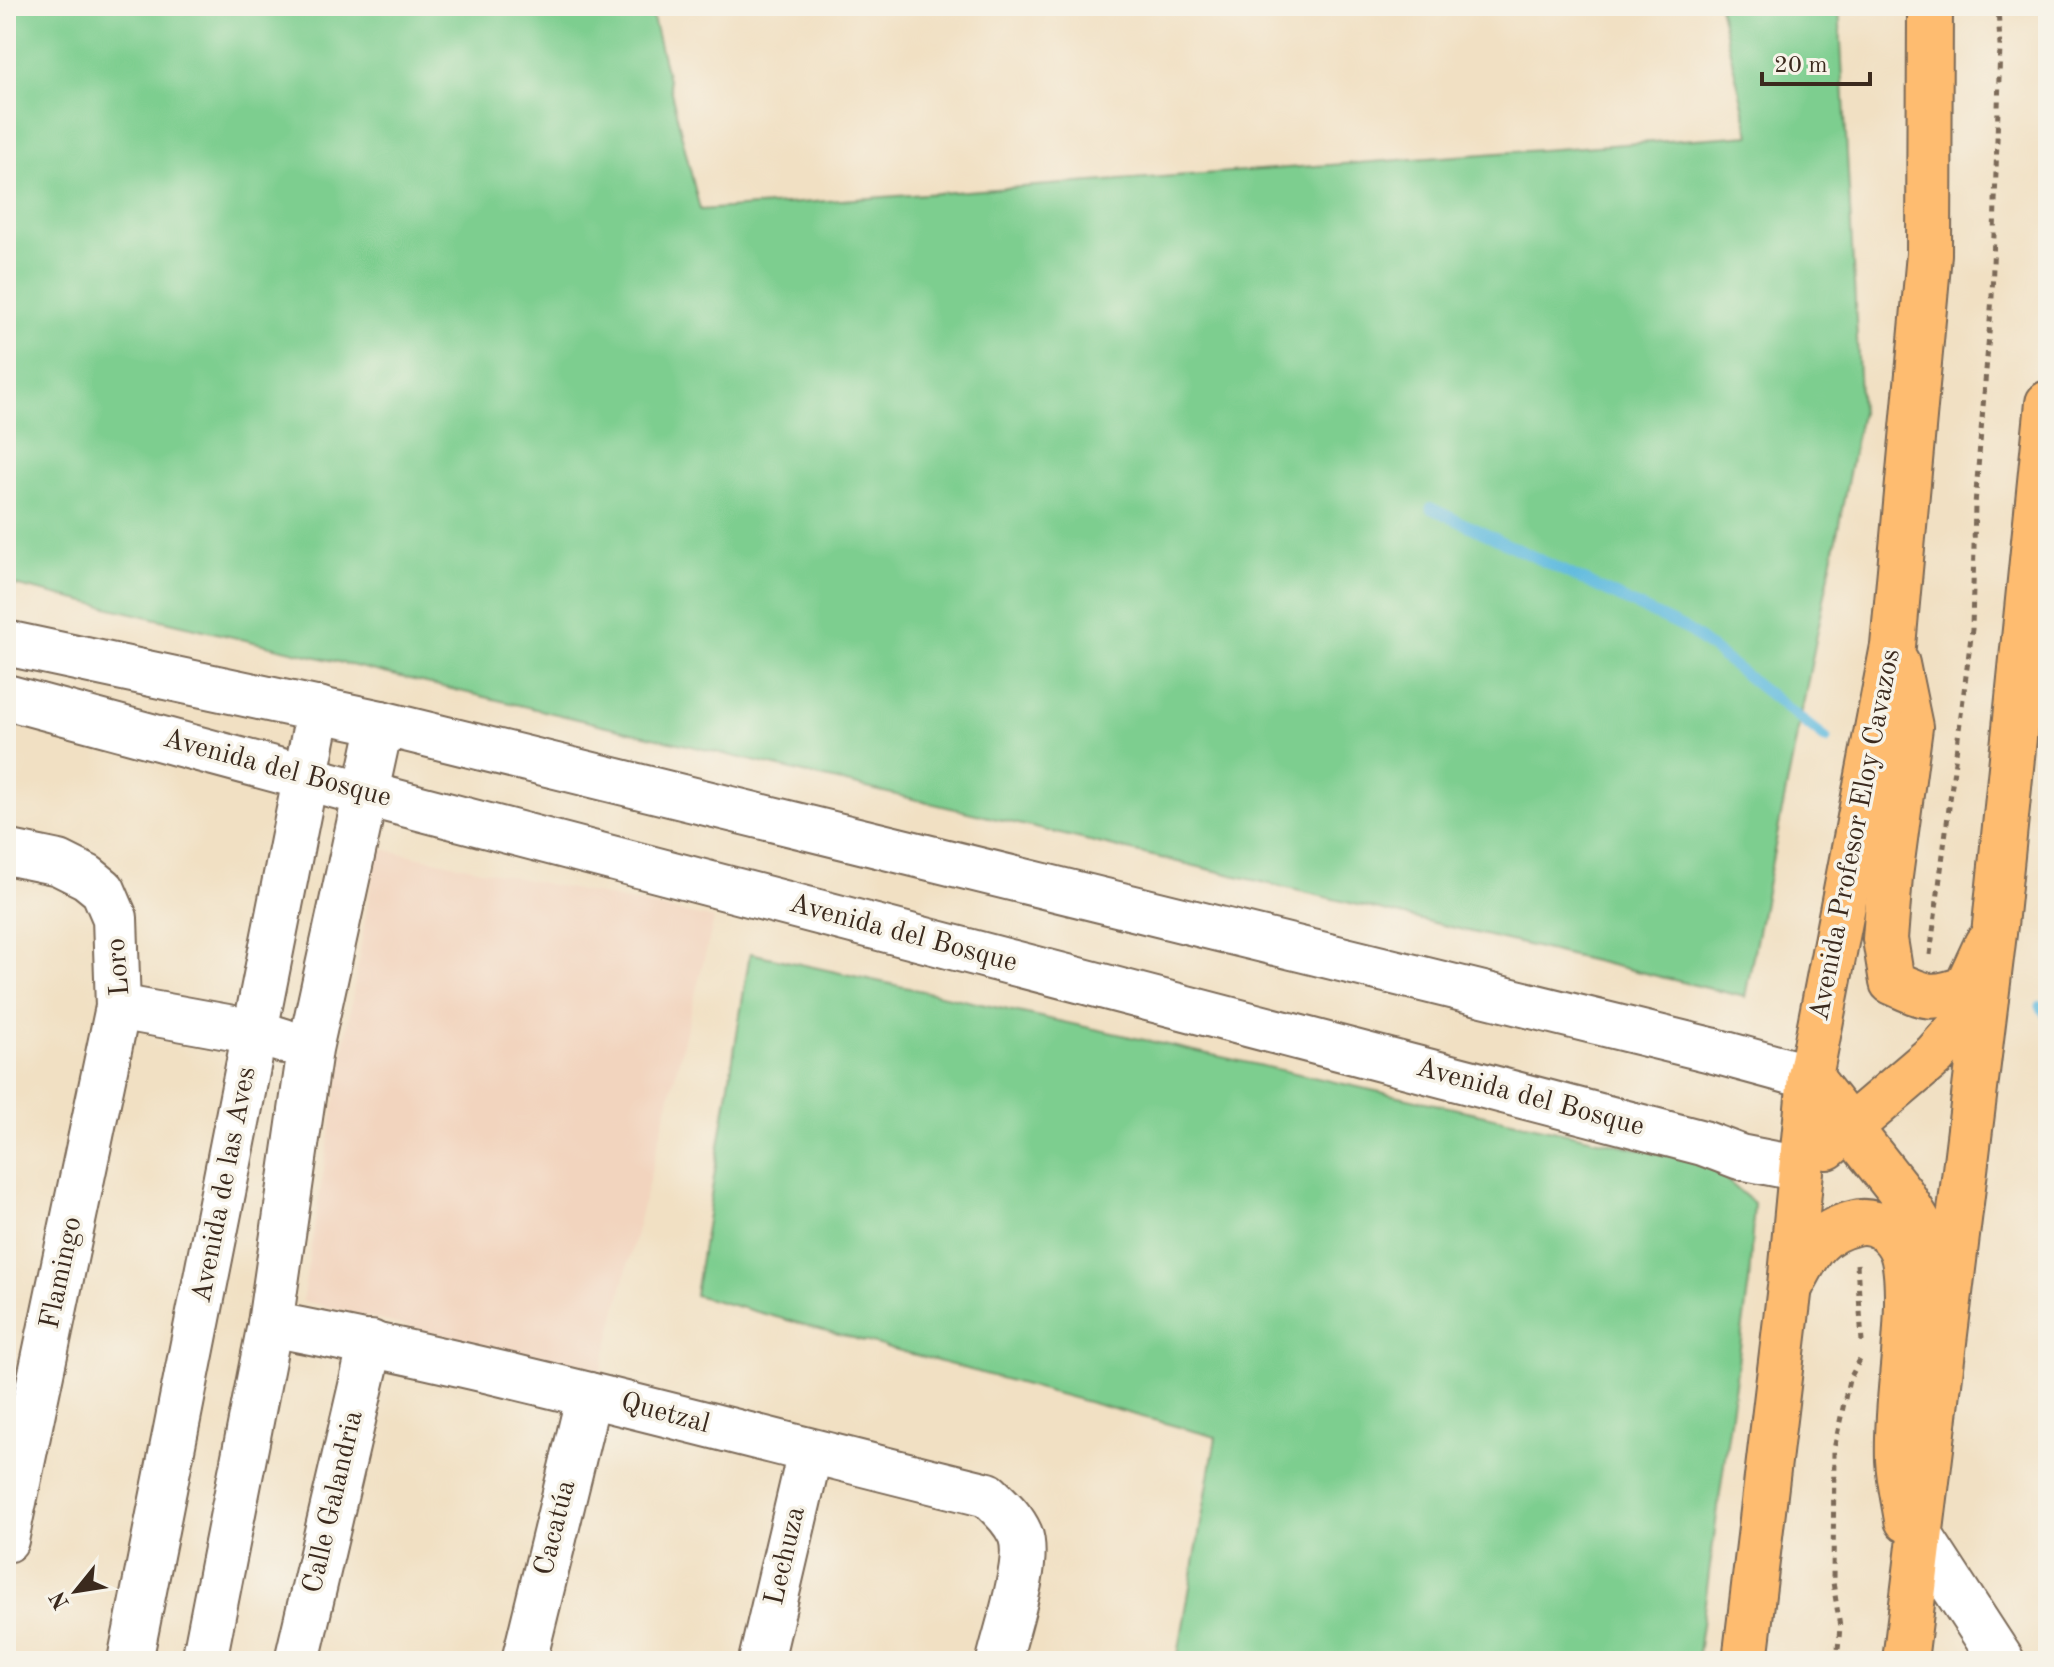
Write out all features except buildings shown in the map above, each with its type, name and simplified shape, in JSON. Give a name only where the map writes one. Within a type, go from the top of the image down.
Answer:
[{"type":"main road","name":"Avenida Profesor Eloy Cavazos","points":[[1745,1661],[1790,1286],[1810,1077],[1893,646],[1929,254],[1930,6]]},
{"type":"main road","points":[[1905,1661],[1995,925],[2048,403]]},
{"type":"main road","points":[[1893,646],[1910,727],[1890,876],[1885,939],[1892,982],[1920,995],[1941,997],[1966,988],[1995,925]]},
{"type":"main road","points":[[1801,1169],[1935,1055],[1986,997]]},
{"type":"main road","points":[[1810,1077],[1901,1193],[1930,1241],[1940,1370]]},
{"type":"main road","points":[[1790,1286],[1809,1251],[1822,1237],[1839,1227],[1864,1221],[1886,1228],[1901,1249],[1906,1274],[1907,1314],[1898,1459],[1915,1582]]},
{"type":"street","points":[[6,643],[381,723],[1711,1050],[1810,1077]]},
{"type":"street","name":"Avenida del Bosque","points":[[6,697],[1672,1135],[1740,1157],[1801,1169]]},
{"type":"street","name":"Avenida de las Aves","points":[[130,1661],[319,709]]},
{"type":"street","points":[[204,1661],[270,1324],[310,1049],[381,723]]},
{"type":"street","name":"Loro","points":[[6,852],[59,863],[87,877],[103,890],[115,918],[118,1007],[255,1032],[310,1049]]},
{"type":"street","name":"Flamingo","points":[[6,1540],[118,1007]]},
{"type":"street","name":"Quetzal","points":[[270,1324],[371,1343],[988,1495],[1007,1513],[1019,1533],[1025,1555],[999,1661]]},
{"type":"street","name":"Calle Galandria","points":[[297,1661],[371,1343]]},
{"type":"street","name":"Cacatúa","points":[[524,1661],[589,1395]]},
{"type":"street","name":"Lechuza","points":[[761,1661],[810,1452]]},
{"type":"street","points":[[1920,1535],[2002,1661]]},
{"type":"path","points":[[1920,995],[1931,947],[1972,629],[1975,505],[1992,297],[2000,46],[1998,6]]},
{"type":"path","points":[[1837,1661],[1840,1627],[1833,1582],[1834,1449],[1849,1380],[1863,1355],[1857,1268],[1864,1221]]},
{"type":"shaded area","points":[[377,848],[714,919],[601,1373],[302,1301]]},
{"type":"green space","points":[[6,6],[650,6],[700,210],[1750,135],[1719,6],[1839,6],[1861,413],[1745,997],[6,583]]},
{"type":"green space","points":[[750,953],[1707,1164],[1754,1203],[1749,1282],[1697,1661],[1177,1661],[1216,1437],[695,1295]]},
{"type":"waterway","points":[[1431,508],[1688,630],[1826,739]]},
{"type":"waterway","points":[[2041,1006],[2048,1017]]}]
